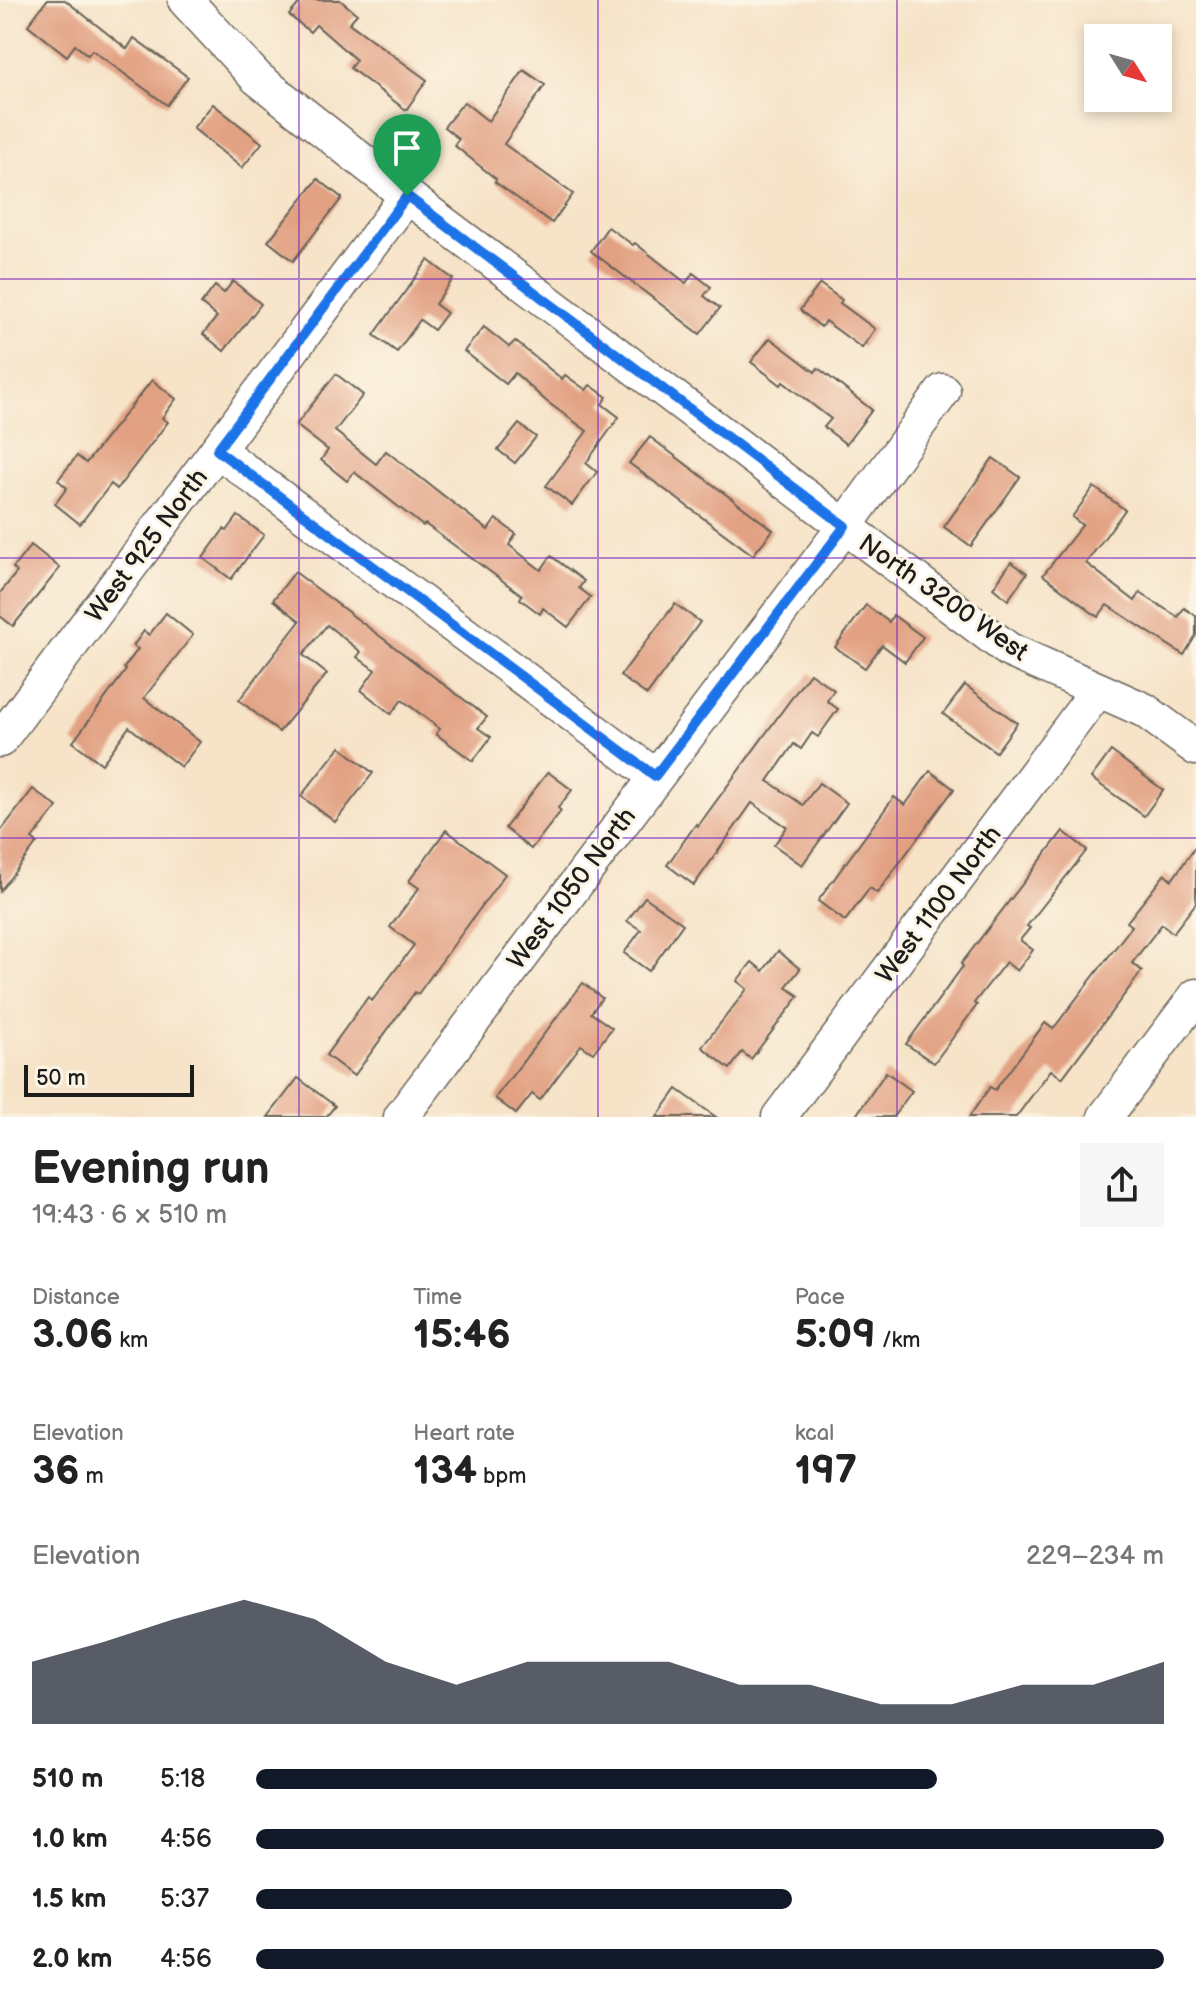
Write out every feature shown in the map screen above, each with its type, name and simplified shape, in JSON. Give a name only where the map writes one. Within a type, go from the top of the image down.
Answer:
[{"type":"street","name":"North 3200 West","points":[[185,0],[257,78],[407,196],[1009,650],[1144,710],[1196,748]]},
{"type":"street","name":"West 925 North","points":[[0,740],[407,196]]},
{"type":"street","name":"West 1050 North","points":[[401,1117],[943,391]]},
{"type":"street","points":[[217,450],[655,776]]},
{"type":"street","name":"West 1100 North","points":[[779,1117],[1098,690]]},
{"type":"street","points":[[1105,1117],[1196,996]]},
{"type":"building","points":[[47,0],[65,0],[127,49],[134,38],[188,77],[167,105],[92,50],[88,55],[75,45],[67,56],[28,25]]},
{"type":"building","points":[[302,0],[340,0],[357,14],[349,23],[427,80],[406,110],[350,68],[356,60],[316,25],[310,32],[289,15]]},
{"type":"building","points":[[524,70],[545,85],[504,144],[573,194],[552,223],[495,182],[496,179],[454,145],[459,139],[444,127],[464,102],[488,121]]},
{"type":"building","points":[[213,104],[262,143],[242,168],[193,128]]},
{"type":"building","points":[[318,179],[342,198],[293,261],[268,241]]},
{"type":"building","points":[[608,227],[633,245],[635,243],[686,283],[693,273],[711,287],[704,296],[720,308],[700,334],[591,251]]},
{"type":"building","points":[[428,260],[453,279],[435,304],[447,313],[434,330],[420,320],[397,352],[374,335]]},
{"type":"building","points":[[233,281],[261,304],[224,351],[203,334],[217,317],[201,304],[215,286],[224,293]]},
{"type":"building","points":[[820,284],[875,329],[862,348],[825,321],[821,327],[800,310]]},
{"type":"building","points":[[484,327],[509,347],[515,341],[562,379],[565,375],[586,390],[590,385],[607,397],[602,404],[619,417],[586,463],[597,472],[572,505],[546,486],[587,431],[515,373],[506,384],[464,351]]},
{"type":"building","points":[[770,338],[815,372],[818,368],[872,410],[846,444],[824,427],[831,419],[751,362]]},
{"type":"building","points":[[336,374],[363,395],[335,431],[376,464],[386,451],[488,530],[496,519],[516,534],[509,545],[541,570],[551,556],[584,581],[579,588],[591,597],[568,627],[543,608],[540,614],[520,599],[522,595],[425,524],[423,526],[354,472],[347,481],[321,460],[328,450],[296,425]]},
{"type":"building","points":[[152,380],[176,399],[162,418],[168,422],[117,489],[111,484],[80,524],[55,504],[67,488],[58,480],[77,456],[86,463]]},
{"type":"building","points":[[519,424],[536,437],[515,463],[498,450]]},
{"type":"building","points":[[650,437],[773,530],[753,555],[629,463]]},
{"type":"building","points":[[993,458],[1020,477],[971,546],[944,527]]},
{"type":"building","points":[[1094,487],[1125,510],[1086,563],[1135,601],[1140,593],[1178,617],[1184,608],[1196,616],[1196,635],[1184,655],[1107,605],[1098,617],[1043,575],[1082,525],[1072,517]]},
{"type":"building","points":[[238,516],[264,535],[231,579],[203,558],[224,529],[227,531]]},
{"type":"building","points":[[31,545],[60,568],[13,626],[0,616],[0,593],[17,572],[13,568]]},
{"type":"building","points":[[1011,562],[1027,573],[1008,600],[993,588]]},
{"type":"building","points":[[295,572],[487,717],[478,728],[491,737],[473,761],[436,734],[440,729],[402,700],[391,714],[361,690],[375,670],[357,657],[361,652],[327,625],[303,655],[327,674],[279,732],[239,700],[300,621],[273,600]]},
{"type":"building","points":[[675,604],[700,622],[647,695],[620,676]]},
{"type":"building","points":[[866,605],[889,622],[893,615],[923,637],[905,662],[882,645],[865,668],[835,647]]},
{"type":"building","points":[[166,613],[193,635],[144,698],[200,742],[181,767],[129,727],[102,764],[73,742],[126,670],[124,668],[138,649],[133,646],[144,631],[149,635]]},
{"type":"building","points":[[810,673],[834,690],[827,701],[838,709],[818,737],[812,733],[801,749],[794,744],[768,781],[803,805],[819,783],[847,803],[802,865],[774,845],[787,827],[752,803],[694,885],[667,865]]},
{"type":"building","points":[[965,685],[1017,723],[996,752],[943,714]]},
{"type":"building","points":[[340,747],[373,773],[335,822],[301,796]]},
{"type":"building","points":[[1111,751],[1163,790],[1144,816],[1091,778]]},
{"type":"building","points":[[930,771],[954,789],[877,893],[870,888],[845,921],[818,901],[894,797],[905,805]]},
{"type":"building","points":[[548,772],[572,790],[558,808],[561,811],[531,849],[505,828]]},
{"type":"building","points":[[33,789],[57,807],[32,839],[37,843],[0,891],[0,832]]},
{"type":"building","points":[[446,830],[505,874],[354,1076],[326,1055],[368,997],[372,1001],[414,945],[390,927],[419,888],[409,881]]},
{"type":"building","points":[[1063,831],[1087,850],[1027,926],[1030,928],[1020,940],[1033,950],[1017,971],[1006,962],[934,1063],[906,1044],[963,966],[961,964]]},
{"type":"building","points":[[1196,846],[1196,903],[1173,933],[1162,924],[1132,963],[1142,971],[1062,1078],[1051,1070],[1016,1117],[969,1117],[990,1087],[995,1090],[1045,1023],[1053,1029],[1132,926],[1127,922],[1165,874],[1172,880]]},
{"type":"building","points":[[645,897],[683,924],[649,971],[624,953],[641,930],[627,921]]},
{"type":"building","points":[[778,951],[800,969],[786,987],[799,996],[751,1059],[742,1052],[730,1069],[702,1047],[747,989],[737,981],[752,962],[763,971]]},
{"type":"building","points":[[583,983],[602,998],[591,1013],[612,1028],[593,1053],[581,1045],[540,1100],[532,1094],[516,1114],[495,1098]]},
{"type":"building","points":[[886,1072],[912,1091],[893,1117],[855,1117]]},
{"type":"building","points":[[298,1078],[335,1106],[326,1117],[268,1117]]},
{"type":"building","points":[[677,1089],[716,1117],[657,1117]]},
{"type":"route","points":[[407,196],[845,526],[655,776],[217,450],[407,196]]}]
